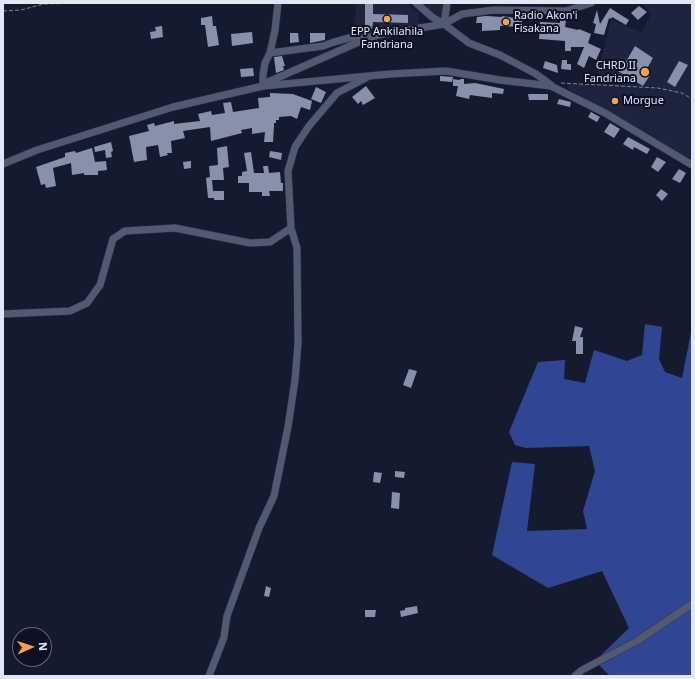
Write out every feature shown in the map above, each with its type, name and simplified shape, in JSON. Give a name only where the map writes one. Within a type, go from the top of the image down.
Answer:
[{"type":"street","points":[[263,86],[265,63],[270,53],[276,30],[278,3]]},
{"type":"street","points":[[416,3],[432,17],[469,43],[500,55],[536,74],[551,86],[605,113],[692,165]]},
{"type":"street","points":[[444,24],[447,3]]},
{"type":"street","points":[[270,53],[322,46],[356,36],[378,35],[444,24],[462,14],[494,10],[566,11],[591,3]]},
{"type":"street","points":[[263,86],[268,82],[378,35]]},
{"type":"street","points":[[3,164],[37,150],[173,107],[263,86],[446,70],[500,80],[551,86]]},
{"type":"street","points":[[209,676],[224,637],[227,616],[257,535],[274,496],[288,427],[295,380],[298,343],[297,248],[292,228],[288,171],[296,147],[309,126],[337,93],[370,76]]},
{"type":"street","points":[[3,314],[70,311],[87,303],[100,286],[113,239],[125,231],[175,228],[250,243],[270,242],[292,228]]},
{"type":"street","points":[[575,676],[582,670],[637,642],[692,604]]},
{"type":"path","points":[[3,11],[21,10],[47,3]]},
{"type":"path","points":[[43,4],[86,3]]},
{"type":"path","points":[[551,86],[557,83],[658,88],[682,93],[692,99]]},
{"type":"shaded area","name":"EPP Ankilahila Fandriana","points":[[356,3],[406,3],[419,13],[419,25],[374,33],[354,33]]},
{"type":"shaded area","name":"EPP Ankilahila Fandriana","points":[[419,3],[445,3],[442,18],[436,17]]},
{"type":"shaded area","name":"CHRD II Fandriana","points":[[642,3],[692,3],[692,164],[567,88],[568,84],[595,84],[611,20],[641,32],[651,14]]},
{"type":"shaded area","points":[[645,324],[662,327],[659,359],[665,372],[682,378],[692,327],[692,676],[610,676],[595,661],[629,628],[602,571],[548,588],[492,555],[512,462],[535,464],[527,531],[587,529],[583,511],[595,471],[589,446],[526,448],[515,445],[509,432],[538,362],[565,360],[564,379],[585,383],[594,350],[627,361],[642,355]]},
{"type":"building","points":[[365,3],[373,3],[373,14],[408,15],[408,23],[373,22],[372,29],[365,28]]},
{"type":"building","points":[[639,6],[647,12],[638,20],[631,13]]},
{"type":"building","points":[[610,8],[629,20],[626,25],[612,17],[611,19],[609,18],[604,35],[594,33],[596,24],[593,23],[597,10],[600,24]]},
{"type":"building","points":[[212,16],[213,26],[216,26],[219,45],[208,47],[205,25],[201,25],[201,18]]},
{"type":"building","points":[[502,16],[522,19],[522,27],[500,26],[500,30],[482,31],[482,23],[476,23],[477,17]]},
{"type":"building","points":[[560,20],[566,20],[565,27],[579,29],[591,34],[588,43],[601,49],[596,60],[589,56],[584,68],[577,64],[584,47],[571,47],[571,51],[565,51],[565,41],[539,39],[540,22],[560,23]]},
{"type":"building","points":[[162,26],[163,37],[151,39],[150,32],[156,31],[155,27]]},
{"type":"building","points":[[252,32],[253,43],[232,46],[231,34]]},
{"type":"building","points":[[290,33],[298,33],[299,42],[290,43]]},
{"type":"building","points":[[310,33],[325,33],[325,40],[310,43]]},
{"type":"building","points":[[635,46],[653,58],[645,72],[650,75],[643,86],[613,68],[617,61],[624,65]]},
{"type":"building","points":[[282,56],[285,66],[283,66],[284,70],[276,73],[274,57]]},
{"type":"building","points":[[562,60],[567,60],[567,64],[571,64],[571,70],[561,69]]},
{"type":"building","points":[[545,61],[557,65],[558,73],[543,68]]},
{"type":"building","points":[[679,61],[688,65],[675,87],[667,82]]},
{"type":"building","points":[[253,68],[254,76],[241,77],[240,69]]},
{"type":"building","points":[[440,76],[453,77],[452,82],[440,81]]},
{"type":"building","points":[[453,79],[464,79],[464,84],[475,83],[504,89],[503,94],[492,93],[492,98],[470,95],[469,99],[456,96],[458,86],[453,86]]},
{"type":"building","points":[[366,86],[375,98],[363,105],[361,101],[358,104],[352,97]]},
{"type":"building","points":[[316,87],[326,92],[321,103],[311,99]]},
{"type":"building","points":[[270,93],[293,94],[312,101],[310,110],[301,107],[297,119],[291,116],[279,117],[279,120],[276,120],[276,123],[274,123],[273,142],[264,142],[265,132],[252,134],[252,128],[241,130],[242,133],[211,141],[210,127],[183,131],[185,138],[171,141],[172,153],[167,153],[168,155],[160,157],[158,145],[146,147],[147,160],[134,162],[129,136],[149,131],[147,125],[154,123],[155,126],[174,121],[174,124],[200,121],[198,114],[211,111],[212,115],[225,113],[223,103],[231,102],[233,112],[259,108],[258,98],[270,97]]},
{"type":"building","points":[[528,94],[548,94],[548,100],[529,100]]},
{"type":"building","points":[[559,99],[571,102],[570,107],[557,104]]},
{"type":"building","points":[[591,112],[600,117],[597,122],[588,117]]},
{"type":"building","points":[[610,123],[620,129],[614,138],[604,132]]},
{"type":"building","points":[[628,137],[650,149],[647,154],[634,147],[633,150],[623,144]]},
{"type":"building","points":[[111,142],[113,151],[111,152],[112,157],[106,158],[105,150],[95,152],[94,147]]},
{"type":"building","points":[[227,146],[229,167],[223,168],[224,180],[212,180],[213,191],[224,191],[224,200],[214,200],[214,198],[208,198],[206,178],[210,177],[209,166],[218,165],[217,148]]},
{"type":"building","points":[[92,148],[95,162],[106,161],[107,170],[98,171],[98,175],[84,175],[84,173],[72,175],[71,163],[53,168],[56,186],[46,188],[45,184],[41,185],[36,167],[65,157],[65,153],[75,151],[76,153]]},
{"type":"building","points":[[270,151],[282,153],[281,160],[269,157]]},
{"type":"building","points":[[251,152],[254,173],[264,173],[263,166],[268,166],[269,173],[280,172],[281,183],[283,183],[283,191],[269,191],[270,196],[262,196],[262,192],[249,192],[249,183],[238,183],[238,176],[242,176],[242,172],[247,171],[244,153]]},
{"type":"building","points":[[657,157],[666,162],[658,172],[651,167]]},
{"type":"building","points":[[191,161],[191,168],[184,169],[183,162]]},
{"type":"building","points":[[679,169],[686,173],[680,183],[672,179]]},
{"type":"building","points":[[661,189],[668,194],[662,201],[656,195]]},
{"type":"building","points":[[575,326],[583,328],[580,337],[583,337],[583,354],[576,354],[576,341],[572,341]]},
{"type":"building","points":[[409,369],[417,371],[411,388],[403,385]]},
{"type":"building","points":[[395,471],[405,472],[404,478],[395,477]]},
{"type":"building","points":[[374,472],[382,473],[380,483],[373,482]]},
{"type":"building","points":[[392,492],[400,493],[399,509],[391,508]]},
{"type":"building","points":[[266,586],[271,588],[269,597],[264,596]]},
{"type":"building","points":[[417,606],[418,613],[401,617],[400,611],[405,610],[405,608]]},
{"type":"building","points":[[365,610],[376,610],[375,617],[365,617]]},
{"type":"place","name":"EPP Ankilahila Fandriana","points":[[387,19]]},
{"type":"place","name":"Radio Akon'i Fisakana","points":[[506,22]]},
{"type":"place","name":"CHRD II Fandriana","points":[[645,72]]},
{"type":"place","name":"Morgue","points":[[615,101]]}]
